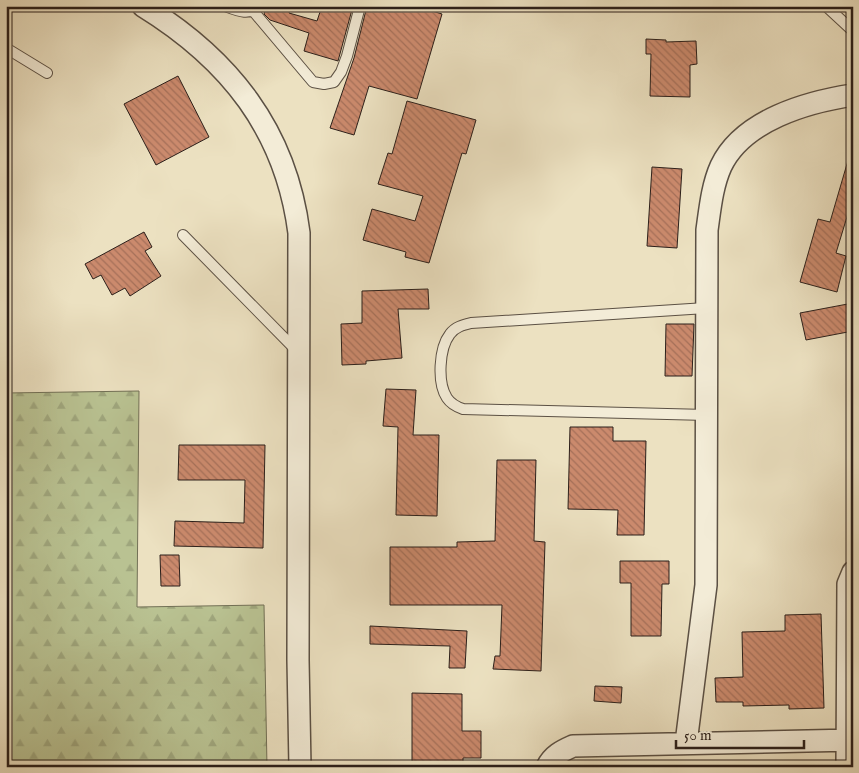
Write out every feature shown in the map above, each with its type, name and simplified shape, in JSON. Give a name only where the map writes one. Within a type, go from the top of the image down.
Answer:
[{"type":"street","points":[[142,6],[203,49],[240,87],[265,125],[287,177],[297,214],[300,232],[298,660],[300,767]]},
{"type":"street","points":[[686,743],[706,585],[707,230],[714,185],[722,165],[734,148],[751,133],[772,120],[809,104],[853,95]]},
{"type":"street","points":[[847,767],[850,740],[848,584],[853,572]]},
{"type":"street","points":[[547,767],[551,760],[560,752],[573,746],[850,740]]},
{"type":"lane","points":[[225,6],[245,12],[257,9],[312,82],[324,84],[334,82],[341,72],[360,6]]},
{"type":"lane","points":[[826,6],[853,31]]},
{"type":"lane","points":[[6,48],[47,73]]},
{"type":"lane","points":[[183,235],[299,353]]},
{"type":"lane","points":[[706,308],[471,323],[460,326],[451,333],[446,342],[442,363],[443,389],[448,400],[463,409],[707,415]]},
{"type":"green space","points":[[139,391],[137,607],[264,605],[267,767],[6,767],[6,393]]},
{"type":"building","points":[[267,6],[291,6],[289,13],[317,21],[322,6],[353,6],[338,61],[304,51],[309,33],[270,20],[264,14]]},
{"type":"building","points":[[367,6],[416,6],[442,14],[417,99],[369,86],[354,135],[330,128],[354,58]]},
{"type":"building","points":[[646,39],[666,40],[666,42],[696,41],[697,64],[690,65],[690,97],[650,96],[651,54],[646,54]]},
{"type":"building","points":[[178,76],[209,137],[156,165],[124,104]]},
{"type":"building","points":[[407,101],[476,120],[466,154],[462,153],[429,263],[405,257],[406,252],[363,240],[372,209],[415,221],[423,196],[378,184],[388,153],[392,154]]},
{"type":"building","points":[[849,157],[853,157],[853,197],[836,253],[846,256],[837,292],[800,282],[818,219],[830,222]]},
{"type":"building","points":[[652,167],[682,169],[677,248],[647,246]]},
{"type":"building","points":[[144,232],[152,247],[145,251],[161,276],[130,296],[125,288],[112,295],[101,275],[93,279],[85,264]]},
{"type":"building","points":[[428,289],[429,309],[398,309],[402,358],[366,361],[366,364],[342,365],[341,324],[362,323],[362,291]]},
{"type":"building","points":[[853,303],[853,331],[806,340],[800,313]]},
{"type":"building","points":[[666,324],[694,324],[692,376],[665,376]]},
{"type":"building","points":[[386,389],[416,390],[413,435],[439,435],[437,516],[396,515],[398,427],[383,426]]},
{"type":"building","points":[[570,427],[613,427],[613,441],[646,441],[644,535],[617,535],[618,510],[568,509]]},
{"type":"building","points":[[179,445],[265,445],[263,548],[174,546],[175,521],[244,523],[245,480],[178,480]]},
{"type":"building","points":[[497,460],[536,460],[534,541],[545,542],[541,671],[493,669],[495,656],[500,656],[502,605],[390,605],[390,547],[457,547],[457,542],[495,541]]},
{"type":"building","points":[[160,555],[179,555],[180,586],[161,586]]},
{"type":"building","points":[[620,561],[669,561],[669,584],[662,584],[661,636],[631,636],[631,583],[620,583]]},
{"type":"building","points":[[821,614],[824,708],[789,709],[789,705],[743,706],[743,702],[716,702],[715,678],[743,677],[742,632],[785,631],[785,615]]},
{"type":"building","points":[[370,626],[467,631],[465,668],[449,668],[450,646],[370,644]]},
{"type":"building","points":[[595,686],[622,687],[621,703],[594,701]]},
{"type":"building","points":[[412,693],[462,694],[462,731],[481,731],[481,758],[463,758],[463,767],[412,767]]}]
